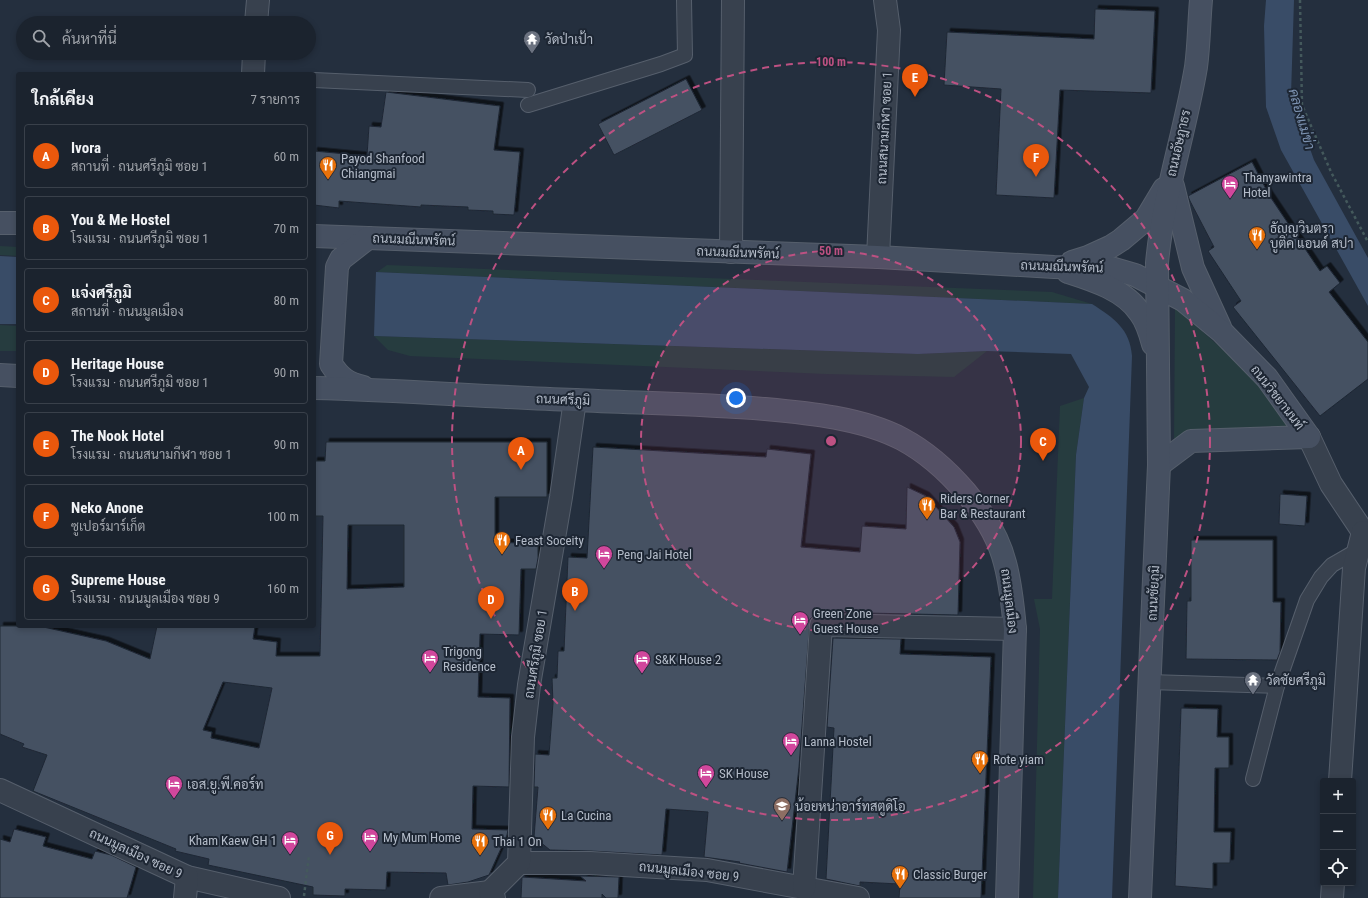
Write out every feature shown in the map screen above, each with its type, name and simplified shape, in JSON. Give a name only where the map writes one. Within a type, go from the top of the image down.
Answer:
[{"type":"main road","name":"ถนนอัษฎาธร","points":[[1158,287],[1159,243],[1171,177],[1196,66],[1202,0]]},
{"type":"main road","points":[[1054,267],[1088,257],[1121,240],[1146,219],[1171,177]]},
{"type":"main road","points":[[1171,177],[1193,268],[1222,332]]},
{"type":"main road","points":[[0,223],[16,224]]},
{"type":"main road","name":"ถนนมณีนพรัตน์","points":[[316,236],[878,257],[1054,267],[1111,268],[1136,275],[1158,287]]},
{"type":"main road","points":[[368,238],[341,259],[337,267],[331,364],[338,375],[347,383],[375,391]]},
{"type":"main road","points":[[1054,267],[1095,281],[1124,297],[1140,312],[1148,328],[1158,360]]},
{"type":"main road","name":"ถนนวิชยานนท์","points":[[1158,287],[1183,300],[1222,332],[1267,378],[1309,437]]},
{"type":"main road","name":"ถนนชัยภูมิ","points":[[1140,898],[1159,465],[1158,287]]},
{"type":"main road","points":[[0,375],[16,376]]},
{"type":"main road","name":"ถนนศรีภูมิ","points":[[316,388],[719,405],[811,413]]},
{"type":"main road","name":"ถนนมูลเมือง","points":[[811,413],[855,422],[900,438],[925,454],[948,473],[974,504],[992,531],[1005,562],[1012,599],[1015,629],[1007,898]]},
{"type":"main road","points":[[1159,465],[1191,441],[1309,437]]},
{"type":"street","points":[[257,16],[258,0]]},
{"type":"street","points":[[731,252],[733,0]]},
{"type":"street","name":"ถนนสนามกีฬา ซอย 1","points":[[878,257],[889,30],[885,0]]},
{"type":"street","points":[[253,72],[254,60]]},
{"type":"street","name":"ถนนศรีภูมิ ซอย 1","points":[[519,862],[523,737],[528,693],[561,497],[575,400]]},
{"type":"street","name":"ถนนวิชยานนท์","points":[[1309,437],[1331,484],[1363,539]]},
{"type":"street","points":[[1340,778],[1354,568],[1363,539]]},
{"type":"street","points":[[804,888],[821,625],[1015,629]]},
{"type":"street","name":"ถนนมูลเมือง ซอย 9","points":[[0,790],[186,887],[279,898]]},
{"type":"street","points":[[441,898],[492,895],[519,862]]},
{"type":"street","name":"ถนนมูลเมือง ซอย 9","points":[[519,862],[590,862],[707,870],[858,898]]},
{"type":"street","points":[[1332,898],[1333,886]]},
{"type":"lane","points":[[528,106],[685,55],[684,0]]},
{"type":"lane","points":[[316,80],[528,90]]},
{"type":"lane","points":[[1253,779],[1277,686],[1307,600],[1321,577],[1332,565],[1363,539]]},
{"type":"lane","points":[[1150,682],[1277,686]]},
{"type":"path","points":[[1300,0],[1302,106],[1330,172],[1368,242]]},
{"type":"path","points":[[304,898],[309,854]]},
{"type":"green space","points":[[0,246],[16,247],[16,256],[0,255]]},
{"type":"green space","points":[[387,265],[1052,292],[1092,304],[377,272]]},
{"type":"green space","points":[[1175,307],[1248,372],[1294,429],[1279,426],[1194,430],[1174,440]]},
{"type":"green space","points":[[0,325],[16,326],[16,351],[0,351]]},
{"type":"green space","points":[[374,336],[918,354],[987,351],[954,377],[826,374],[410,356],[388,350]]},
{"type":"green space","points":[[1084,398],[1076,455],[1058,898],[1033,898],[1040,629],[1034,599],[1052,599],[1060,406]]},
{"type":"water","points":[[1266,0],[1294,0],[1291,95],[1314,160],[1368,258],[1368,306],[1281,150],[1266,107],[1264,26]]},
{"type":"water","points":[[0,256],[16,257],[16,324],[0,324]]},
{"type":"water","points":[[376,272],[1092,304],[1114,319],[1120,325],[1128,338],[1132,356],[1112,898],[1058,898],[1076,455],[1084,398],[1089,387],[1071,354],[987,351],[918,354],[374,336]]},
{"type":"building","points":[[1095,9],[1155,11],[1151,93],[1060,90],[1054,198],[996,195],[1001,89],[944,85],[947,32],[1094,39]]},
{"type":"building","points":[[686,79],[702,110],[614,155],[598,124]]},
{"type":"building","points":[[386,92],[500,106],[494,150],[520,152],[514,215],[493,214],[493,211],[468,210],[468,207],[421,205],[421,207],[339,201],[339,208],[316,205],[316,151],[367,156],[369,126],[381,127]]},
{"type":"building","points":[[1252,162],[1269,195],[1320,271],[1327,266],[1340,283],[1329,292],[1368,342],[1368,379],[1320,416],[1233,307],[1241,301],[1208,251],[1214,247],[1188,196]]},
{"type":"building","points":[[326,442],[547,442],[547,497],[495,497],[495,542],[538,544],[538,558],[536,569],[521,569],[519,635],[480,634],[478,697],[510,698],[509,787],[473,786],[472,829],[508,830],[489,875],[468,882],[448,885],[446,873],[387,872],[386,890],[345,889],[345,896],[313,895],[313,887],[208,865],[209,859],[175,851],[176,849],[33,791],[47,755],[22,747],[24,744],[0,734],[0,626],[16,626],[16,628],[48,628],[106,641],[150,659],[157,628],[255,628],[253,639],[277,642],[276,656],[320,656],[323,516],[316,516],[316,461],[325,461]],"holes":[[[348,525],[404,525],[404,587],[347,589]],[[223,682],[272,688],[259,748],[211,738],[212,732],[203,730]]]},
{"type":"building","points":[[593,447],[766,457],[767,449],[811,454],[801,547],[860,552],[862,526],[906,529],[907,487],[926,496],[954,527],[960,542],[958,615],[821,612],[815,614],[810,619],[799,767],[787,872],[739,863],[740,862],[704,857],[708,812],[666,809],[662,855],[550,850],[534,837],[538,787],[534,787],[535,754],[549,755],[553,703],[552,678],[557,678],[558,651],[564,651],[568,557],[587,558]]},
{"type":"building","points":[[1280,494],[1307,496],[1305,526],[1279,524]]},
{"type":"building","points":[[1191,540],[1273,540],[1273,602],[1281,602],[1280,652],[1277,660],[1186,659],[1187,601],[1191,601]]},
{"type":"building","points":[[833,638],[901,639],[900,654],[991,657],[981,898],[899,898],[900,884],[860,882],[860,886],[826,879],[834,728],[827,727]]},
{"type":"building","points":[[1181,708],[1218,709],[1217,737],[1229,737],[1229,768],[1215,768],[1214,832],[1231,832],[1230,863],[1213,863],[1213,889],[1175,886]]},
{"type":"building","points":[[14,829],[46,837],[43,846],[92,859],[95,851],[111,855],[136,867],[127,898],[0,898],[0,839],[10,842]]},
{"type":"building","points":[[580,876],[619,877],[618,898],[606,898],[602,894],[602,898],[521,898],[522,877],[586,881]]},
{"type":"place","name":"วัดป่าเป้า","points":[[532,54]]},
{"type":"place","name":"The Nook Hotel","points":[[915,97]]},
{"type":"place","name":"Neko Anone","points":[[1036,177]]},
{"type":"place","name":"Payod Shanfood Chiangmai","points":[[328,180]]},
{"type":"place","name":"Thanyawintra Hotel","points":[[1230,199]]},
{"type":"place","name":"ธัญญวินตรา บูติค แอนด์ สปา","points":[[1257,250]]},
{"type":"place","name":"แจ่งศรีภูมิ","points":[[1043,461]]},
{"type":"place","name":"Ivora","points":[[521,470]]},
{"type":"place","name":"Riders Corner Bar & Restaurant","points":[[927,520]]},
{"type":"place","name":"Feast Soceity","points":[[502,555]]},
{"type":"place","name":"Peng Jai Hotel","points":[[604,569]]},
{"type":"place","name":"You & Me Hostel","points":[[575,611]]},
{"type":"place","name":"Heritage House","points":[[491,619]]},
{"type":"place","name":"Green Zone Guest House","points":[[800,635]]},
{"type":"place","name":"Trigong Residence","points":[[430,673]]},
{"type":"place","name":"S&K House 2","points":[[642,674]]},
{"type":"place","name":"วัดชัยศรีภูมิ","points":[[1253,695]]},
{"type":"place","name":"Lanna Hostel","points":[[791,756]]},
{"type":"place","name":"Rote yiam","points":[[980,774]]},
{"type":"place","name":"SK House","points":[[706,788]]},
{"type":"place","name":"เอส.ยู.พี.คอร์ท","points":[[174,799]]},
{"type":"place","name":"น้อยหน่าอาร์ทสตูดิโอ","points":[[782,821]]},
{"type":"place","name":"La Cucina","points":[[548,830]]},
{"type":"place","name":"My Mum Home","points":[[370,852]]},
{"type":"place","name":"Kham Kaew GH 1","points":[[290,855]]},
{"type":"place","name":"Supreme House","points":[[330,855]]},
{"type":"place","name":"Thai 1 On","points":[[480,856]]},
{"type":"place","name":"Classic Burger","points":[[900,889]]},
{"type":"water label","name":"คลองแม่ข่า","points":[[1302,119]]}]
